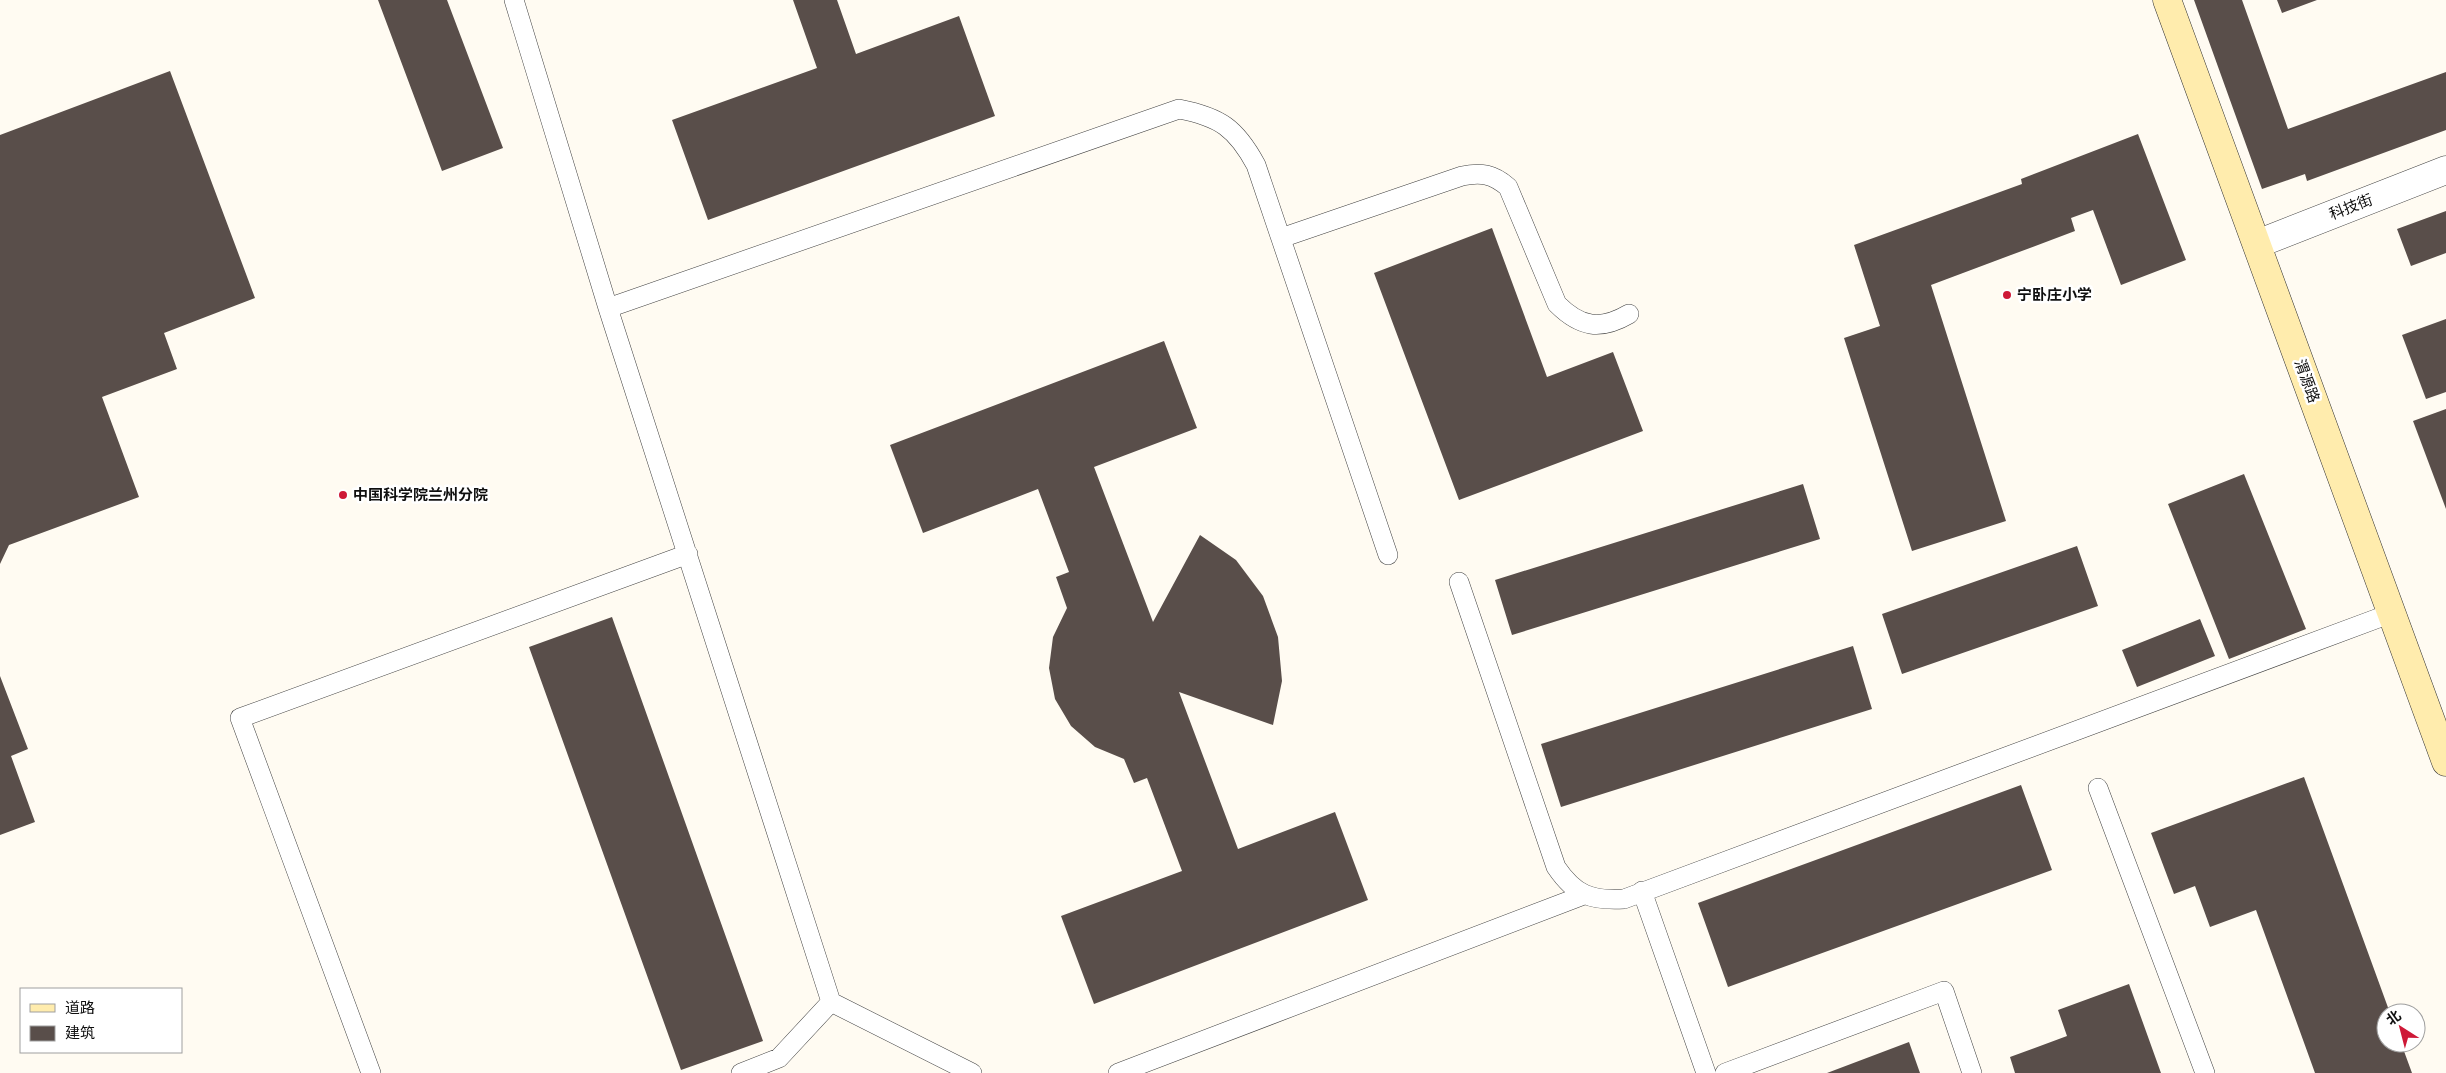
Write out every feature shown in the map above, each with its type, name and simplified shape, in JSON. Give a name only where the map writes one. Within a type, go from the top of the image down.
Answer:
[{"type":"street","name":"渭源路","points":[[2167,0],[2446,762]]},
{"type":"street","name":"科技街","points":[[2257,244],[2446,170]]},
{"type":"lane","points":[[514,0],[608,308],[831,1002],[972,1073]]},
{"type":"lane","points":[[608,308],[1179,109],[1204,114],[1226,126],[1244,143],[1256,166],[1388,555]]},
{"type":"lane","points":[[1281,238],[1462,176],[1487,174],[1498,179],[1511,193],[1557,304],[1568,315],[1583,323],[1598,325],[1615,322],[1629,314]]},
{"type":"lane","points":[[371,1073],[240,718],[688,554]]},
{"type":"lane","points":[[1459,582],[1556,867],[1567,884],[1584,895],[1603,901],[1624,899],[2392,613]]},
{"type":"lane","points":[[2098,788],[2205,1073]]},
{"type":"lane","points":[[1642,891],[1706,1073]]},
{"type":"lane","points":[[1118,1073],[1584,895]]},
{"type":"lane","points":[[1725,1073],[1944,991],[1972,1073]]},
{"type":"lane","points":[[740,1073],[779,1058],[831,1002]]},
{"type":"building","points":[[378,0],[447,0],[503,148],[442,171]]},
{"type":"building","points":[[793,0],[837,0],[856,54],[959,16],[995,116],[708,220],[672,120],[817,68]]},
{"type":"building","points":[[2194,0],[2242,0],[2288,129],[2446,72],[2446,130],[2307,181],[2305,174],[2262,189]]},
{"type":"building","points":[[2277,0],[2317,0],[2282,13]]},
{"type":"building","points":[[170,71],[255,298],[164,333],[177,369],[102,397],[139,497],[9,545],[0,564],[0,135]]},
{"type":"building","points":[[2138,134],[2186,260],[2121,285],[2093,210],[2071,218],[2075,231],[1931,285],[2006,521],[1912,551],[1844,338],[1880,326],[1854,245],[2022,184],[2021,179]]},
{"type":"building","points":[[2446,211],[2446,253],[2411,266],[2397,229]]},
{"type":"building","points":[[1492,228],[1547,377],[1613,352],[1643,431],[1459,500],[1374,273]]},
{"type":"building","points":[[2446,319],[2446,392],[2426,399],[2402,335]]},
{"type":"building","points":[[1164,341],[1197,428],[1094,467],[1153,622],[1200,535],[1236,560],[1263,596],[1278,637],[1282,681],[1273,725],[1179,692],[1238,849],[1335,812],[1368,900],[1094,1004],[1061,916],[1182,871],[1147,778],[1134,783],[1124,759],[1095,747],[1071,726],[1055,699],[1049,668],[1053,637],[1067,608],[1056,577],[1069,572],[1038,489],[923,533],[890,445]]},
{"type":"building","points":[[2446,409],[2446,509],[2413,421]]},
{"type":"building","points":[[2244,474],[2306,629],[2229,659],[2168,504]]},
{"type":"building","points":[[1803,484],[1820,539],[1512,635],[1495,580]]},
{"type":"building","points":[[2077,546],[2098,606],[1902,674],[1882,614]]},
{"type":"building","points":[[612,617],[763,1041],[681,1070],[529,647]]},
{"type":"building","points":[[2200,619],[2215,656],[2137,687],[2122,650]]},
{"type":"building","points":[[1853,646],[1872,709],[1561,807],[1541,744]]},
{"type":"building","points":[[0,676],[28,749],[11,756],[35,822],[0,835]]},
{"type":"building","points":[[2304,777],[2386,1003],[2376,1003],[2376,1053],[2405,1053],[2412,1073],[2315,1073],[2256,910],[2210,927],[2195,886],[2174,894],[2151,833]]},
{"type":"building","points":[[2021,785],[2052,870],[1728,987],[1698,903]]},
{"type":"building","points":[[2129,984],[2161,1073],[2015,1073],[2010,1057],[2067,1036],[2058,1010]]},
{"type":"building","points":[[1909,1042],[1920,1073],[1827,1073]]},
{"type":"place","name":"宁卧庄小学","points":[[2007,295]]},
{"type":"place","name":"中国科学院兰州分院","points":[[343,495]]}]
